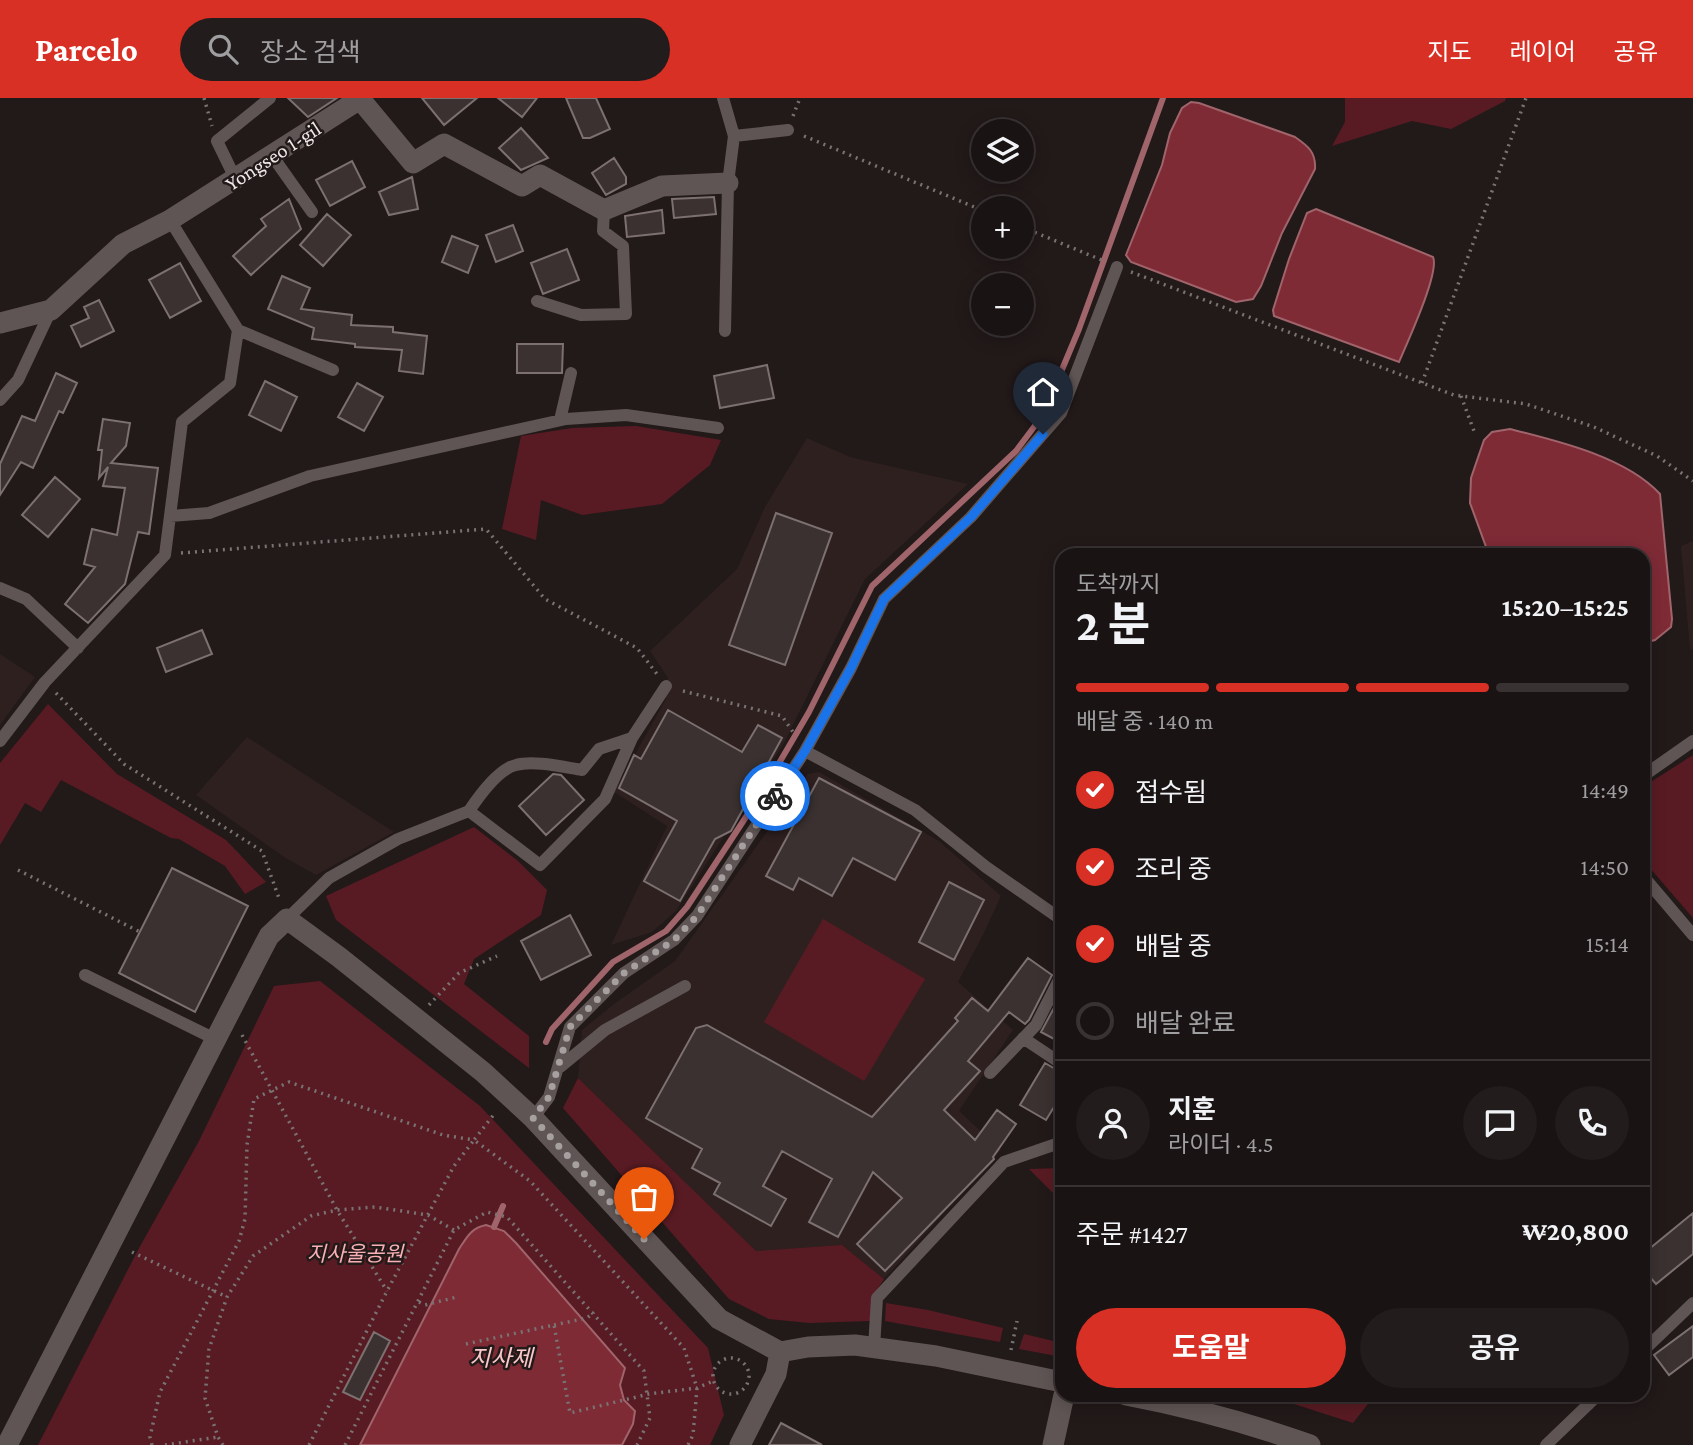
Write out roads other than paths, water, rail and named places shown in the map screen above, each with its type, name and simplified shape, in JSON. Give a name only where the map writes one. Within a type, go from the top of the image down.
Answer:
[{"type":"street","name":"Yongseo 1-gil","points":[[0,323],[51,310],[123,244],[170,220],[236,180],[360,99],[413,163],[444,144],[522,186],[540,175],[604,210]]},
{"type":"street","points":[[604,210],[662,186],[728,183]]},
{"type":"street","points":[[7,1445],[270,936],[286,919],[416,1018],[483,1072],[533,1118],[719,1319],[780,1352],[808,1347],[855,1345],[936,1356],[1055,1381]]},
{"type":"street","points":[[740,1445],[776,1374],[780,1352]]},
{"type":"street","points":[[1053,1445],[1062,1402]]},
{"type":"street","points":[[1198,1402],[1310,1445]]},
{"type":"lane","points":[[236,180],[216,141],[270,98]]},
{"type":"lane","points":[[723,98],[734,136],[728,183],[725,331]]},
{"type":"lane","points":[[734,136],[788,130]]},
{"type":"lane","points":[[272,157],[312,212]]},
{"type":"lane","points":[[537,301],[581,315],[626,314],[624,246],[604,231],[604,210]]},
{"type":"lane","points":[[170,220],[238,330],[333,370]]},
{"type":"lane","points":[[533,1118],[549,1097],[570,1027],[624,973],[674,940],[697,916],[805,751],[851,668],[884,599],[971,517],[1061,413],[1117,267]]},
{"type":"lane","points":[[0,400],[18,380],[51,310]]},
{"type":"lane","points":[[0,741],[45,682],[165,555],[182,422],[230,383],[238,330]]},
{"type":"lane","points":[[560,420],[571,373]]},
{"type":"lane","points":[[170,516],[209,513],[310,476],[560,420],[626,415],[718,428]]},
{"type":"lane","points":[[0,588],[26,600],[78,648]]},
{"type":"lane","points":[[469,810],[540,865],[605,799],[632,738],[666,686]]},
{"type":"lane","points":[[286,919],[329,877],[398,839],[469,810],[484,787],[514,765],[549,765],[582,770],[599,748],[632,738]]},
{"type":"lane","points":[[1650,771],[1693,741]]},
{"type":"lane","points":[[805,751],[915,810],[986,867],[1055,915]]},
{"type":"lane","points":[[1650,884],[1693,935]]},
{"type":"lane","points":[[85,975],[217,1040]]},
{"type":"lane","points":[[559,1068],[606,1030],[685,986]]},
{"type":"lane","points":[[990,1073],[1036,1025],[1055,988]]},
{"type":"lane","points":[[1023,1038],[1055,1059]]},
{"type":"lane","points":[[874,1348],[877,1298],[1004,1162],[1055,1144]]},
{"type":"lane","points":[[1650,1344],[1693,1303]]},
{"type":"lane","points":[[1546,1445],[1591,1402]]},
{"type":"water","points":[[1191,102],[1295,137],[1313,154],[1315,169],[1282,233],[1253,299],[1236,302],[1131,262],[1126,255],[1162,165],[1170,133],[1182,108]]},
{"type":"water","points":[[1316,209],[1433,257],[1432,277],[1399,362],[1274,316],[1273,310],[1289,259],[1307,213]]},
{"type":"water","points":[[1510,429],[1590,452],[1629,470],[1660,494],[1671,627],[1650,641],[1650,548],[1486,548],[1470,503],[1471,478],[1484,440],[1492,432]]},
{"type":"water","name":"지사제","points":[[486,1225],[504,1231],[516,1243],[625,1368],[620,1385],[624,1400],[635,1411],[633,1424],[622,1445],[360,1445],[459,1249],[473,1231]]},
{"type":"waterway","points":[[546,1042],[552,1029],[613,962],[666,931],[687,907],[761,794],[809,712],[872,586],[1016,451],[1043,415],[1079,329],[1163,98]]},
{"type":"waterway","points":[[494,1227],[503,1206]]},
{"type":"park label","name":"지사울공원","points":[[355,1254]]}]
